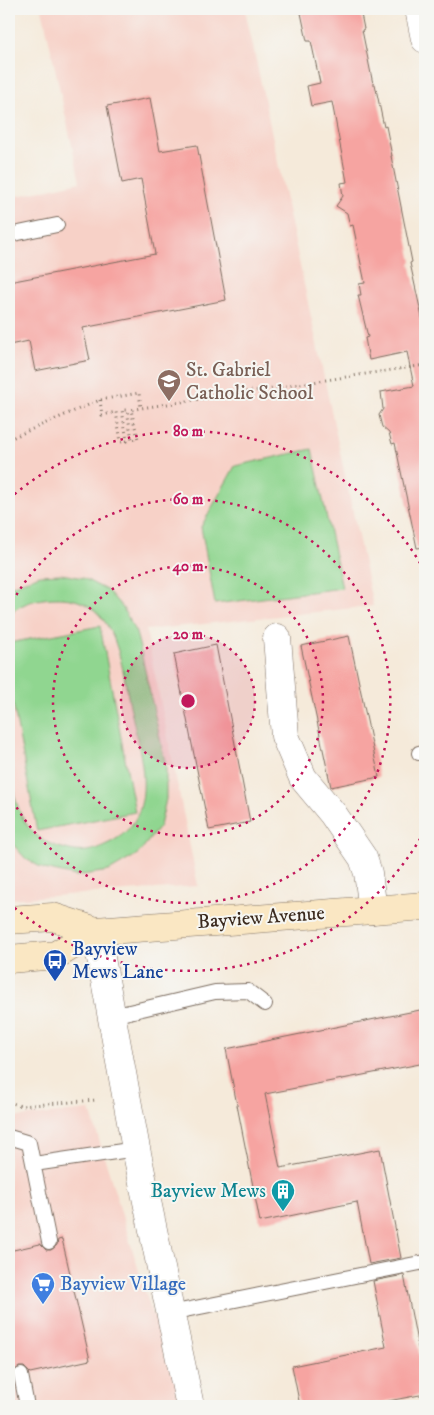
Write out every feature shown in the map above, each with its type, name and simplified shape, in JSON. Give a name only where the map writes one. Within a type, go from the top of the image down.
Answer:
[{"type":"main road","name":"Bayview Avenue","points":[[9,920],[53,917],[96,931],[425,906]]},
{"type":"main road","name":"Bayview Avenue","points":[[9,959],[56,955],[96,931]]},
{"type":"street","points":[[419,9],[425,39]]},
{"type":"street","points":[[277,638],[285,736],[303,778],[333,814],[363,858],[368,873],[373,910]]},
{"type":"street","points":[[96,931],[136,1149],[190,1406]]},
{"type":"lane","points":[[9,235],[57,225]]},
{"type":"lane","points":[[112,1016],[215,992],[248,991],[265,1004]]},
{"type":"lane","points":[[9,1137],[29,1143],[48,1242]]},
{"type":"lane","points":[[34,1164],[136,1149]]},
{"type":"lane","points":[[170,1313],[425,1262]]},
{"type":"lane","points":[[21,1375],[27,1406]]},
{"type":"path","points":[[100,400],[102,415],[116,412],[121,442],[127,440],[122,410],[127,410],[132,440],[138,439],[132,410],[425,365]]},
{"type":"path","points":[[9,439],[100,400],[139,393],[141,408]]},
{"type":"path","points":[[9,1102],[21,1106],[96,1100]]},
{"type":"shaded area","name":"St. Gabriel Catholic School","points":[[42,9],[245,9],[373,606],[146,630],[198,886],[9,899],[9,198],[80,182]]},
{"type":"shaded area","name":"Bayview Village","points":[[90,1110],[152,1314],[173,1341],[186,1406],[9,1406],[9,1118]]},
{"type":"green space","points":[[312,449],[342,588],[215,604],[201,527],[235,466]]},
{"type":"green space","points":[[61,574],[83,578],[108,591],[123,608],[136,633],[166,766],[166,799],[160,826],[138,854],[109,871],[76,876],[44,869],[26,859],[9,840],[9,769],[18,807],[29,828],[48,843],[75,851],[97,848],[126,832],[136,818],[142,802],[143,784],[139,747],[124,674],[113,637],[105,622],[93,609],[78,601],[58,598],[32,602],[20,606],[9,614],[9,587],[40,575]]},
{"type":"green space","points":[[100,626],[135,812],[37,831],[9,682],[9,643]]},
{"type":"building","points":[[322,9],[360,9],[364,29],[362,30],[373,84],[375,84],[392,156],[412,262],[410,263],[425,331],[425,547],[417,548],[395,443],[392,444],[389,433],[382,427],[379,415],[383,409],[381,392],[414,386],[407,352],[369,360],[365,338],[368,337],[358,295],[361,295],[359,284],[365,283],[353,225],[350,226],[347,213],[336,206],[343,196],[341,183],[347,182],[332,102],[311,106],[307,86],[320,83],[311,41],[307,41],[301,13]]},
{"type":"building","points":[[150,98],[160,151],[197,145],[226,300],[83,328],[90,360],[35,371],[29,341],[9,345],[9,282],[155,254],[141,179],[122,183],[107,106]]},
{"type":"building","points":[[349,636],[379,777],[331,787],[301,646]]},
{"type":"building","points":[[216,645],[250,822],[209,830],[174,654]]},
{"type":"building","name":"Bayview Mews","points":[[425,1009],[425,1063],[265,1094],[280,1168],[380,1149],[401,1258],[369,1264],[357,1202],[260,1222],[226,1049]]},
{"type":"building","name":"Bayview Village","points":[[62,1239],[90,1360],[30,1373],[24,1367],[19,1367],[13,1372],[13,1377],[9,1378],[9,1251],[40,1244],[46,1250],[51,1250],[57,1245],[58,1240]]},
{"type":"building","points":[[404,1275],[425,1383],[425,1394],[362,1406],[300,1406],[292,1366],[386,1347],[373,1281]]},
{"type":"place","name":"St. Gabriel Catholic School","points":[[169,402]]},
{"type":"place","name":"Bayview Mews Lane","points":[[55,982]]},
{"type":"place","name":"Bayview Mews","points":[[283,1212]]},
{"type":"place","name":"Bayview Village","points":[[43,1305]]}]
